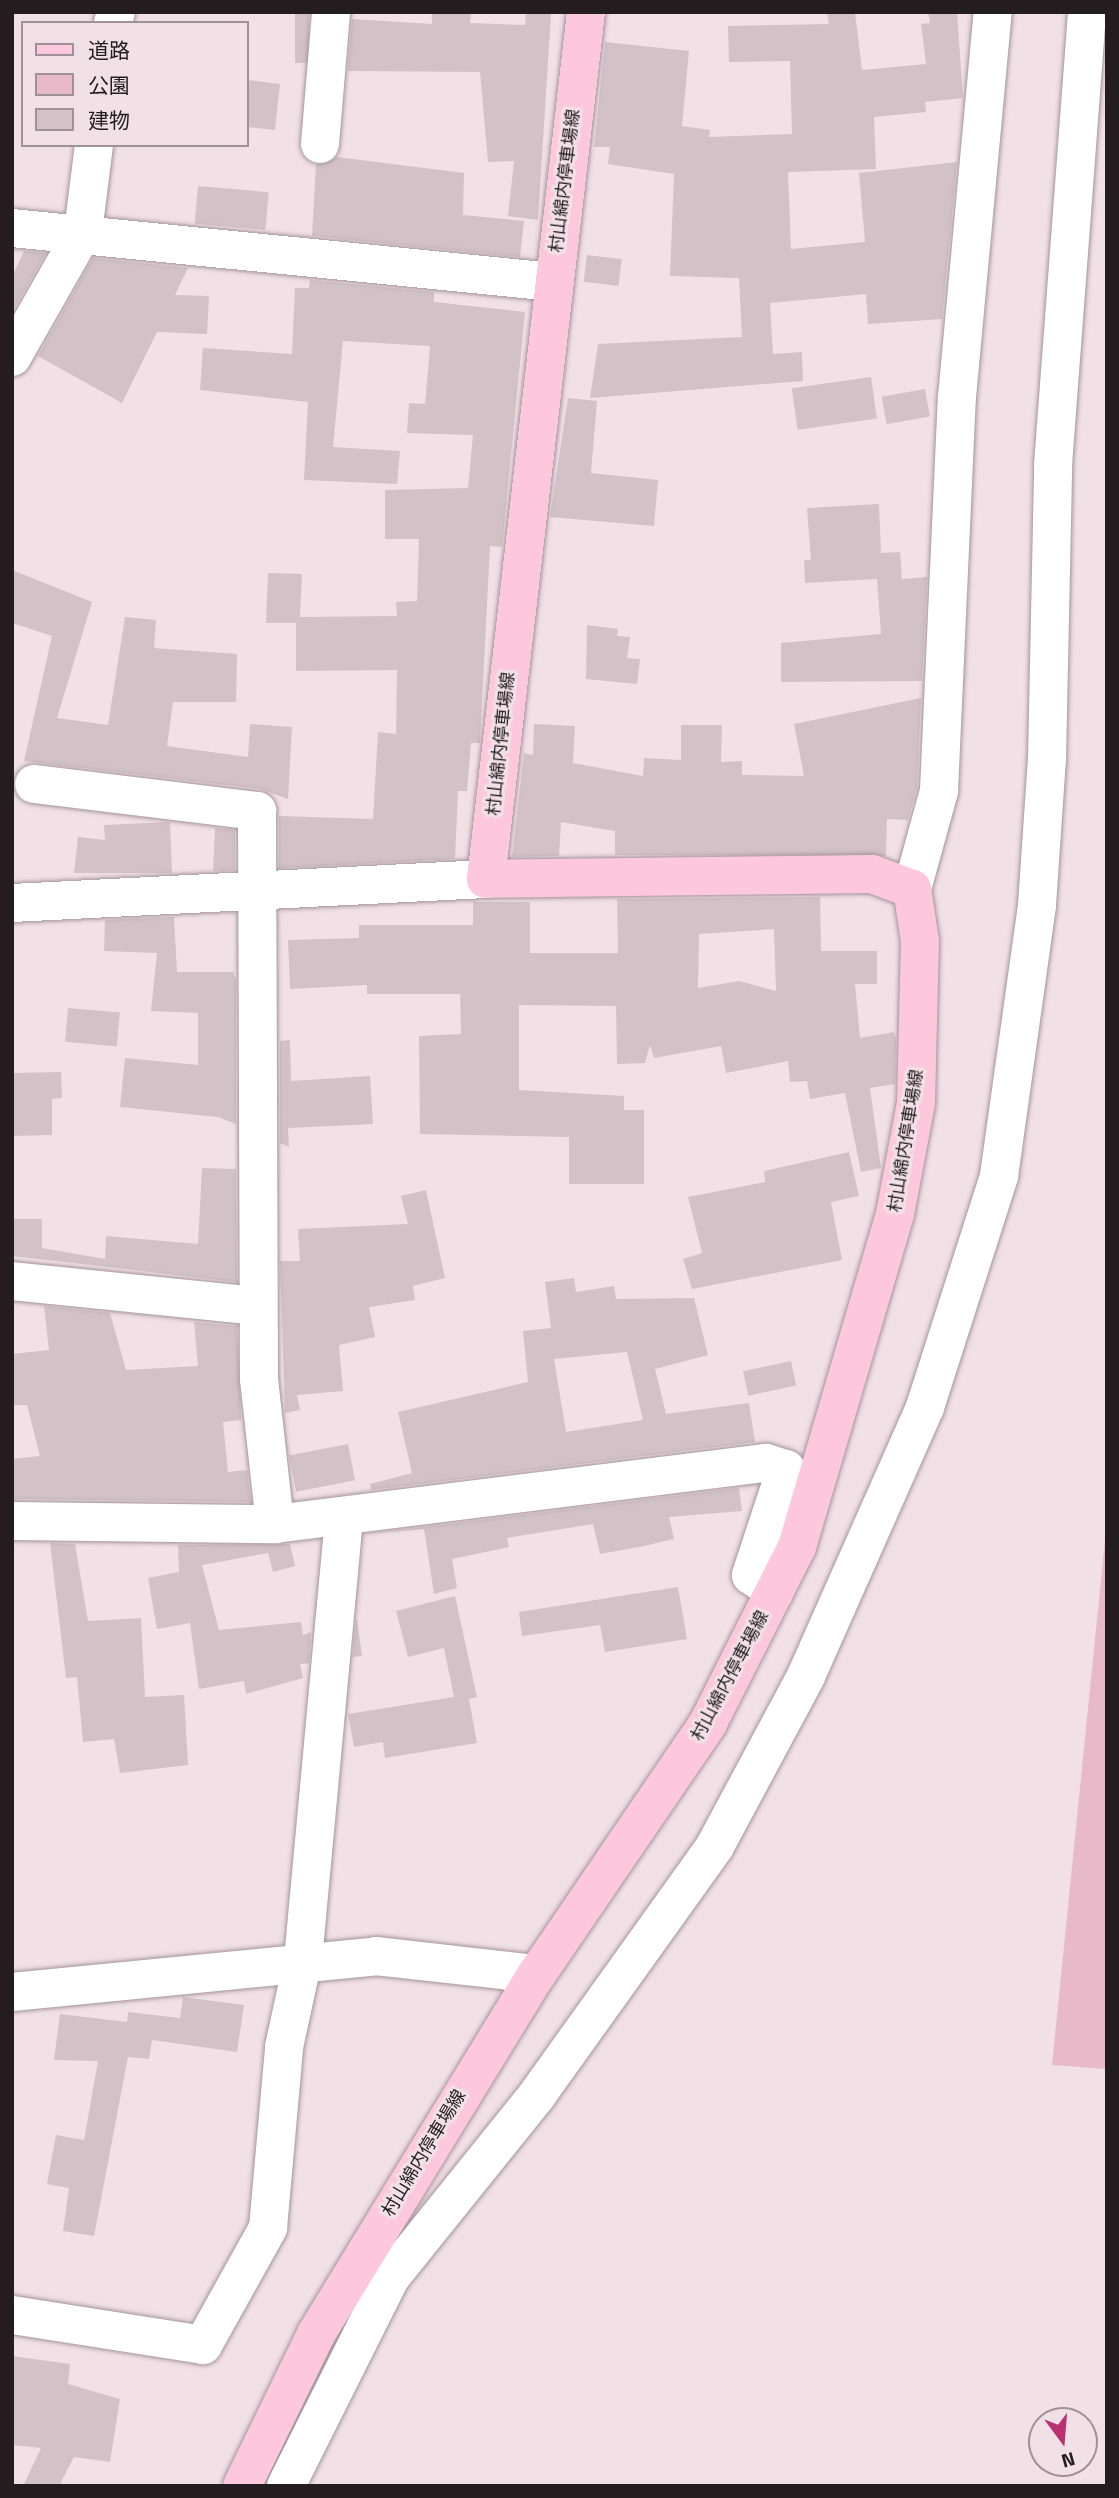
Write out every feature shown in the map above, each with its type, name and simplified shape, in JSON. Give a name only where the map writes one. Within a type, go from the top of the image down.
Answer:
[{"type":"main road","name":"村山綿内停車場線","points":[[486,879],[586,12]]},
{"type":"main road","points":[[486,879],[872,874],[912,889]]},
{"type":"main road","name":"村山綿内停車場線","points":[[242,2486],[316,2334],[537,1974],[708,1723],[774,1592],[825,1467],[895,1214],[919,1061],[919,914],[912,889]]},
{"type":"street","points":[[320,144],[331,12]]},
{"type":"street","points":[[912,889],[939,791],[957,397],[993,12]]},
{"type":"street","points":[[286,2486],[390,2278],[537,2095],[715,1846],[806,1676],[925,1407],[999,1175],[1037,905],[1047,760],[1053,465],[1087,12]]},
{"type":"street","points":[[12,357],[83,232],[94,147]]},
{"type":"street","points":[[12,228],[83,232],[553,282]]},
{"type":"street","points":[[34,784],[257,811],[257,1306],[275,1524]]},
{"type":"street","points":[[12,903],[486,879]]},
{"type":"street","points":[[12,1281],[257,1306]]},
{"type":"street","points":[[12,1521],[275,1524],[344,1518],[766,1464],[786,1469],[751,1575],[774,1592]]},
{"type":"street","points":[[12,2315],[203,2345],[268,2228],[284,2048],[303,1960],[344,1518]]},
{"type":"street","points":[[12,1992],[303,1960],[376,1956],[537,1974]]},
{"type":"green space","points":[[1107,1520],[1107,2069],[1052,2065]]},
{"type":"building","points":[[295,12],[309,12],[309,63],[295,63]]},
{"type":"building","points":[[827,12],[855,12],[862,70],[926,64],[921,24],[930,23],[928,12],[957,12],[963,98],[925,102],[926,112],[874,117],[876,169],[788,172],[791,249],[865,242],[859,173],[957,162],[942,319],[868,324],[866,294],[770,303],[773,354],[802,352],[803,381],[590,398],[598,344],[742,337],[739,278],[670,276],[674,174],[608,164],[610,147],[594,147],[605,42],[689,51],[682,126],[710,130],[709,137],[792,134],[790,61],[729,62],[728,26],[829,24]]},
{"type":"building","points":[[432,13],[471,14],[470,23],[525,25],[526,13],[551,14],[538,220],[508,216],[514,161],[488,162],[480,72],[348,71],[352,19],[432,24]]},
{"type":"building","points":[[248,80],[280,84],[275,130],[248,127]]},
{"type":"building","points":[[337,157],[464,173],[463,215],[524,221],[520,257],[312,236],[316,165]]},
{"type":"building","points":[[198,186],[269,192],[265,230],[195,224]]},
{"type":"building","points":[[24,251],[46,253],[12,312],[12,277]]},
{"type":"building","points":[[587,255],[622,259],[618,286],[584,282]]},
{"type":"building","points":[[93,258],[188,268],[175,295],[209,296],[207,334],[157,332],[122,403],[38,356]]},
{"type":"building","points":[[310,280],[434,292],[434,302],[525,312],[502,547],[490,546],[480,743],[471,743],[467,791],[458,791],[455,859],[279,868],[279,816],[373,819],[378,732],[396,734],[397,670],[296,671],[296,623],[266,623],[268,573],[302,574],[300,617],[397,616],[396,602],[417,601],[419,539],[385,539],[385,490],[468,488],[473,435],[407,433],[409,403],[425,404],[430,346],[343,341],[333,447],[400,451],[397,484],[304,480],[308,402],[200,390],[203,348],[292,354],[295,288],[309,288]]},
{"type":"building","points":[[871,377],[877,419],[798,430],[792,388]]},
{"type":"building","points":[[925,389],[930,417],[887,424],[882,397]]},
{"type":"building","points":[[568,398],[597,401],[591,473],[658,480],[654,526],[550,517]]},
{"type":"building","points":[[879,504],[881,553],[900,552],[902,579],[927,577],[922,681],[781,682],[781,643],[881,634],[877,579],[805,583],[804,560],[811,560],[807,508]]},
{"type":"building","points":[[12,570],[92,602],[57,718],[108,725],[125,617],[156,620],[154,648],[237,654],[236,702],[173,702],[167,746],[248,757],[250,724],[292,727],[288,799],[260,789],[24,761],[52,636],[12,623]]},
{"type":"building","points":[[587,625],[618,629],[617,636],[630,637],[627,658],[640,659],[637,684],[586,679]]},
{"type":"building","points":[[921,698],[917,788],[908,820],[887,819],[886,856],[615,855],[615,831],[561,822],[559,856],[512,857],[524,753],[533,755],[534,724],[575,726],[573,763],[643,776],[644,758],[681,760],[681,725],[722,725],[721,762],[742,761],[742,775],[804,776],[794,724]]},
{"type":"building","points":[[170,822],[172,873],[74,873],[78,837],[105,840],[104,825]]},
{"type":"building","points":[[215,828],[235,830],[235,870],[213,871]]},
{"type":"building","points":[[820,897],[821,951],[877,951],[877,984],[855,984],[860,1038],[894,1032],[896,1039],[895,1084],[870,1088],[881,1168],[861,1172],[845,1093],[810,1099],[807,1081],[790,1082],[788,1061],[726,1073],[721,1046],[654,1058],[650,1045],[645,1063],[617,1064],[616,1006],[519,1005],[519,1090],[624,1096],[624,1110],[644,1110],[644,1184],[569,1184],[569,1137],[420,1134],[419,1036],[461,1034],[460,994],[367,994],[367,985],[290,989],[288,940],[359,938],[359,925],[473,925],[473,902],[530,902],[530,953],[618,953],[617,899]],"holes":[[[774,929],[776,991],[739,981],[698,988],[699,934]]]},
{"type":"building","points":[[174,917],[177,972],[233,972],[236,980],[236,1124],[218,1117],[120,1107],[125,1058],[198,1065],[198,1013],[151,1011],[157,953],[104,951],[105,920]]},
{"type":"building","points":[[68,1008],[120,1013],[117,1046],[65,1042]]},
{"type":"building","points":[[290,1040],[291,1081],[370,1076],[373,1124],[288,1128],[289,1147],[280,1143],[280,1041]]},
{"type":"building","points":[[61,1072],[62,1098],[52,1099],[52,1135],[12,1136],[12,1073]]},
{"type":"building","points":[[849,1152],[859,1196],[831,1202],[842,1260],[692,1289],[683,1259],[702,1253],[688,1197],[765,1182],[764,1171]]},
{"type":"building","points":[[202,1168],[236,1169],[237,1282],[12,1256],[12,1219],[42,1219],[42,1248],[105,1259],[106,1236],[198,1244]]},
{"type":"building","points":[[426,1190],[445,1278],[413,1286],[415,1300],[369,1307],[375,1337],[339,1345],[343,1391],[297,1395],[300,1410],[285,1413],[280,1261],[300,1261],[298,1229],[408,1224],[401,1196]]},
{"type":"building","points":[[574,1278],[576,1292],[614,1286],[616,1299],[694,1298],[708,1355],[655,1369],[666,1414],[749,1403],[755,1442],[371,1490],[370,1484],[412,1473],[398,1412],[528,1382],[523,1331],[551,1328],[545,1282]],"holes":[[[627,1352],[643,1420],[566,1432],[554,1359]]]},
{"type":"building","points":[[44,1306],[110,1313],[126,1370],[198,1366],[194,1322],[237,1326],[241,1420],[223,1422],[228,1472],[247,1470],[251,1502],[12,1499],[12,1459],[40,1456],[27,1405],[12,1405],[12,1354],[49,1350]]},
{"type":"building","points":[[791,1361],[796,1385],[748,1396],[743,1371]]},
{"type":"building","points":[[348,1444],[355,1480],[296,1492],[289,1455]]},
{"type":"building","points":[[739,1488],[742,1511],[669,1517],[674,1539],[644,1546],[600,1554],[593,1524],[507,1538],[509,1547],[452,1559],[457,1588],[434,1594],[424,1529],[377,1533]]},
{"type":"building","points":[[50,1543],[75,1544],[88,1621],[141,1618],[145,1697],[184,1695],[188,1765],[120,1773],[114,1739],[83,1742],[77,1677],[66,1678]]},
{"type":"building","points":[[290,1544],[295,1566],[273,1572],[268,1553],[202,1565],[219,1630],[301,1622],[303,1635],[311,1632],[309,1663],[300,1664],[303,1678],[246,1694],[244,1681],[199,1689],[190,1623],[157,1629],[148,1578],[179,1572],[178,1545]]},
{"type":"building","points":[[678,1587],[687,1639],[605,1652],[600,1625],[522,1636],[519,1612]]},
{"type":"building","points":[[455,1596],[477,1697],[469,1699],[477,1743],[385,1758],[383,1742],[354,1747],[348,1714],[454,1697],[444,1648],[408,1657],[396,1611]]},
{"type":"building","points":[[356,1620],[362,1656],[353,1657]]},
{"type":"building","points":[[183,1997],[244,2005],[237,2052],[152,2040],[149,2059],[128,2057],[94,2236],[63,2231],[69,2188],[47,2184],[56,2135],[84,2140],[98,2061],[54,2060],[60,2014],[127,2022],[128,2012],[180,2018]]},
{"type":"building","points":[[12,2356],[70,2364],[68,2384],[120,2399],[110,2462],[74,2457],[59,2486],[23,2486],[41,2448],[12,2445]]}]
